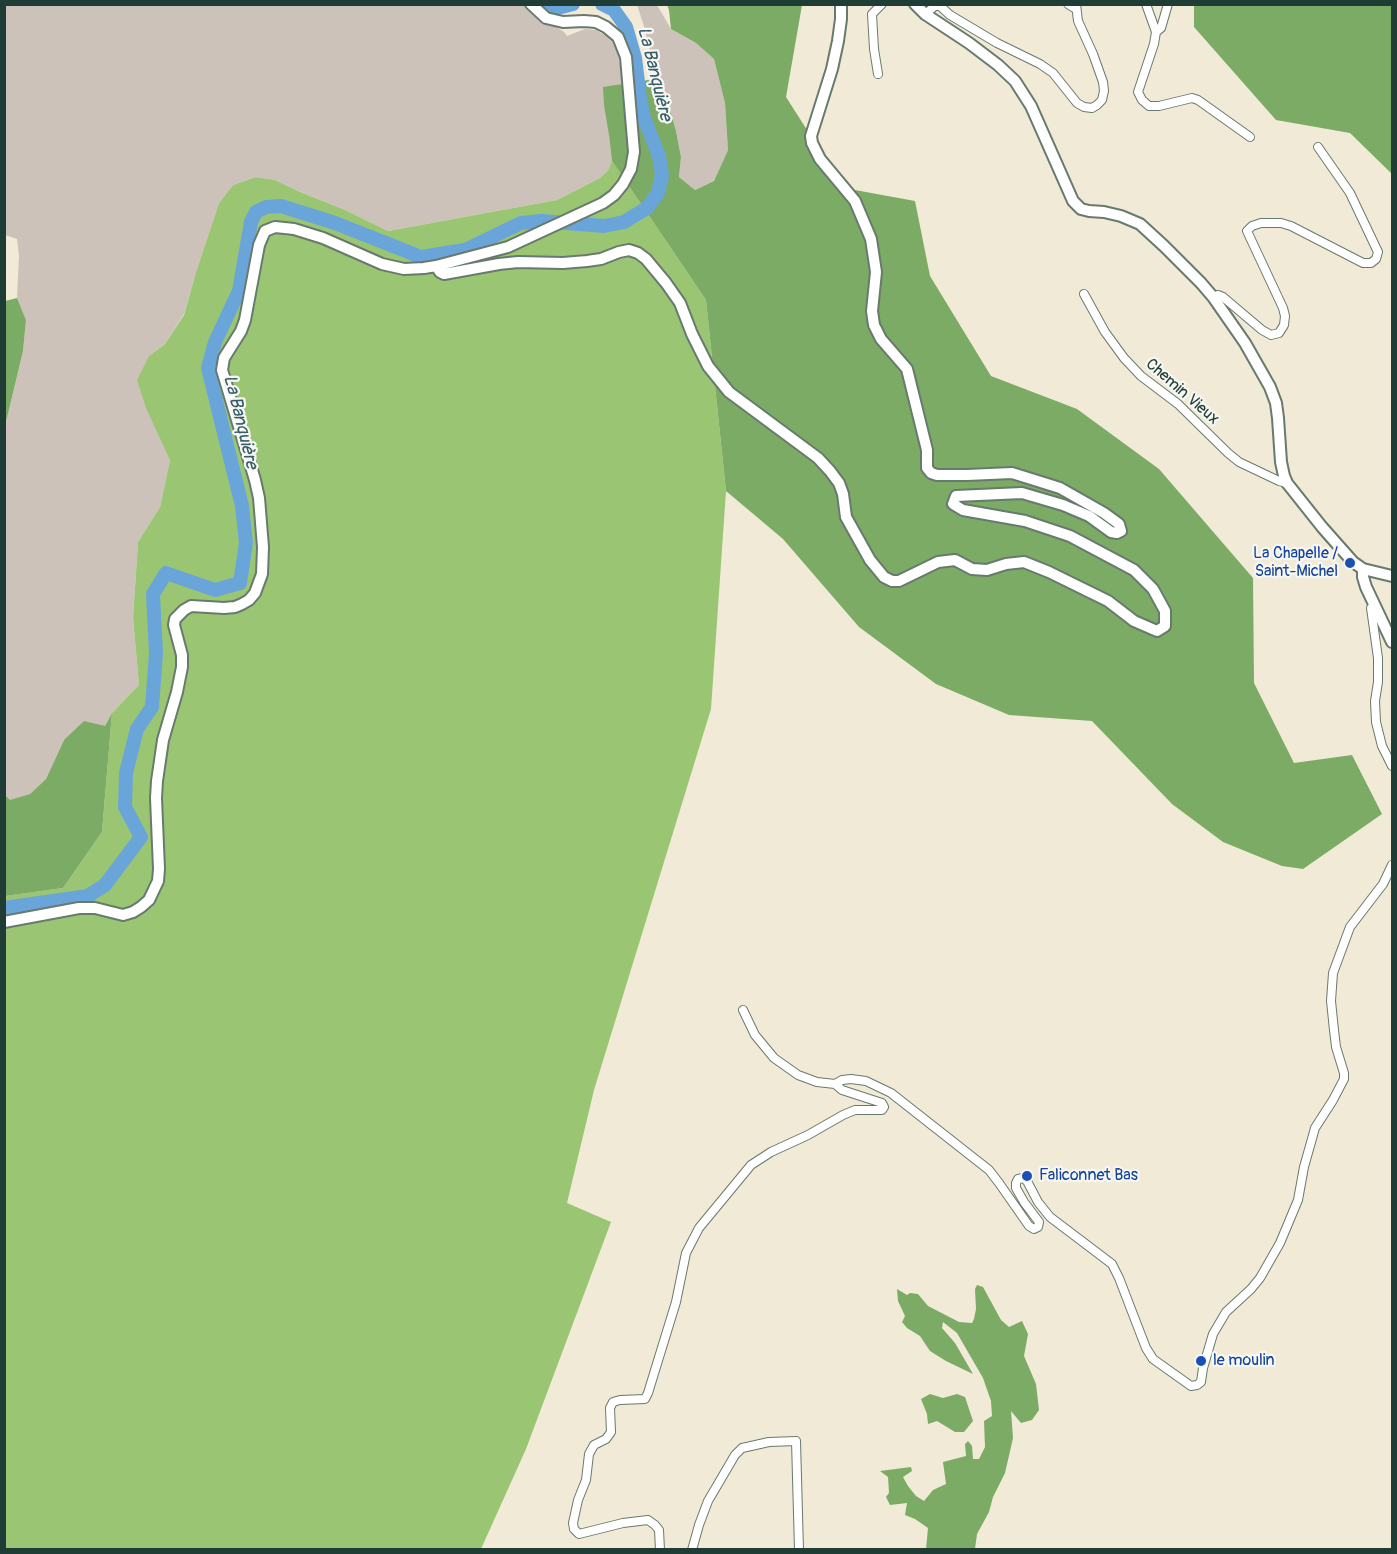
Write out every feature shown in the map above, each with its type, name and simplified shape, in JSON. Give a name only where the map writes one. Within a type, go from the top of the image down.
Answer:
[{"type":"street","points":[[4,922],[79,908],[95,908],[123,915],[133,912],[149,900],[158,881],[157,781],[163,740],[182,667],[182,655],[174,626],[175,619],[191,606],[224,608],[242,604],[255,593],[262,574],[263,547],[259,498],[224,379],[222,364],[245,320],[259,245],[266,231],[275,227],[294,229],[323,238],[382,264],[404,269],[436,266],[508,247],[538,234],[586,212],[614,195],[623,184],[631,169],[634,152],[626,57],[618,37],[596,22],[563,22],[546,18],[531,4]]},
{"type":"street","points":[[436,266],[440,273],[444,274],[498,264],[562,263],[601,259],[629,250],[638,253],[646,259],[680,303],[708,366],[729,392],[818,458],[830,471],[839,483],[843,494],[846,517],[870,560],[884,577],[892,581],[899,581],[938,562],[955,560],[972,569],[987,570],[1006,564],[1024,562],[1108,601],[1134,621],[1157,632],[1165,626],[1166,611],[1153,589],[1134,570],[1070,536],[1024,521],[963,510],[953,504],[956,496],[1022,493],[1063,505],[1089,516],[1111,532],[1121,531],[1119,524],[1104,513],[1060,488],[1012,473],[937,475],[931,473],[927,468],[927,450],[907,369],[881,339],[874,325],[872,311],[876,272],[872,239],[855,201],[820,159],[812,143],[811,136],[832,69],[838,41],[841,4]]},
{"type":"street","points":[[878,74],[872,14],[882,4]]},
{"type":"street","points":[[915,4],[925,14],[998,65],[1015,81],[1031,106],[1073,201],[1081,209],[1121,216],[1140,224],[1213,297],[1245,343],[1270,387],[1276,403],[1281,462],[1287,483],[1353,562],[1363,569],[1392,576]]},
{"type":"street","points":[[925,14],[934,6],[940,6],[950,15],[997,43],[1040,64],[1053,73],[1077,103],[1092,108],[1102,100],[1104,91],[1093,54],[1078,21],[1076,7],[1068,4]]},
{"type":"street","points":[[1146,4],[1156,32],[1138,93],[1142,100],[1149,105],[1159,106],[1192,98],[1198,100],[1250,137]]},
{"type":"street","points":[[1156,32],[1161,28],[1168,4]]},
{"type":"street","points":[[1213,297],[1218,295],[1223,297],[1271,335],[1279,333],[1284,325],[1283,309],[1247,231],[1252,226],[1261,223],[1281,223],[1291,226],[1363,262],[1371,263],[1376,259],[1378,252],[1350,193],[1318,147]]},
{"type":"street","name":"Chemin Vieux","points":[[1084,294],[1105,332],[1141,376],[1178,404],[1239,462],[1279,482],[1287,483]]},
{"type":"street","points":[[1363,569],[1366,587],[1392,642]]},
{"type":"street","points":[[1374,605],[1371,608],[1378,658],[1376,722],[1392,766]]},
{"type":"street","points":[[835,1084],[842,1080],[866,1081],[891,1093],[989,1170],[1029,1226],[1034,1229],[1038,1227],[1039,1222],[1016,1188],[1018,1179],[1023,1178],[1027,1181],[1038,1202],[1050,1216],[1112,1264],[1146,1348],[1153,1359],[1191,1386],[1197,1385],[1201,1382],[1213,1334],[1226,1312],[1260,1278],[1280,1243],[1298,1200],[1315,1128],[1344,1079],[1336,1047],[1331,1002],[1334,973],[1350,927],[1383,884],[1392,865]]},
{"type":"street","points":[[660,1550],[659,1530],[648,1520],[623,1523],[579,1534],[574,1529],[573,1523],[578,1500],[586,1480],[589,1454],[594,1445],[606,1439],[611,1432],[610,1408],[614,1402],[620,1400],[645,1399],[648,1393],[676,1302],[686,1253],[699,1228],[751,1165],[771,1152],[808,1136],[843,1115],[855,1110],[882,1110],[884,1107],[882,1103],[842,1090],[835,1084],[817,1082],[798,1075],[774,1058],[755,1035],[743,1010]]},
{"type":"street","points":[[692,1550],[708,1501],[735,1455],[742,1448],[769,1442],[796,1441],[799,1550]]},
{"type":"shaded area","points":[[5,5],[525,5],[533,15],[555,26],[567,36],[585,29],[596,30],[607,37],[619,55],[622,84],[611,87],[609,135],[612,161],[608,172],[557,200],[388,231],[275,180],[256,177],[233,185],[219,203],[184,314],[165,344],[149,356],[170,460],[160,507],[138,542],[133,618],[139,685],[112,713],[105,726],[64,740],[46,779],[30,794],[9,801],[4,795],[4,421],[7,418],[23,351],[26,320],[17,298],[19,256],[17,239],[5,235]]},
{"type":"shaded area","points":[[637,5],[657,5],[671,29],[696,43],[714,59],[725,103],[728,150],[714,181],[695,190],[679,177],[681,157],[676,131],[661,78],[655,72]]},
{"type":"green space","points":[[667,5],[802,5],[786,97],[844,188],[915,201],[930,276],[991,376],[1077,409],[1159,469],[1253,578],[1254,683],[1294,763],[1352,755],[1382,814],[1303,869],[1282,866],[1223,842],[1172,804],[1092,721],[1009,715],[936,684],[859,627],[783,539],[726,491],[706,300],[612,161],[604,105],[603,87],[661,78],[681,157],[679,177],[695,190],[714,181],[728,150],[725,103],[714,59],[696,43],[671,29]]},
{"type":"green space","points":[[1194,5],[1392,5],[1392,174],[1350,133],[1276,120],[1194,27]]},
{"type":"green space","points":[[612,161],[706,300],[726,491],[711,709],[594,1090],[567,1203],[611,1222],[526,1449],[481,1549],[5,1549],[4,896],[63,888],[102,832],[112,713],[139,685],[133,618],[138,542],[160,507],[170,460],[146,408],[137,380],[149,356],[165,344],[184,315],[219,203],[233,185],[256,177],[275,180],[388,231],[557,200],[600,178],[608,171]]},
{"type":"green space","points":[[17,298],[26,320],[23,351],[5,421],[5,301]]},
{"type":"green space","points":[[112,713],[102,832],[63,888],[5,896],[5,795],[10,800],[30,794],[46,779],[64,740],[84,721],[105,726]]},
{"type":"green space","points":[[977,1285],[983,1287],[1001,1320],[1009,1327],[1022,1321],[1028,1334],[1024,1356],[1036,1384],[1039,1410],[1032,1420],[1021,1423],[1011,1411],[1013,1438],[1005,1473],[977,1534],[975,1549],[926,1549],[928,1528],[905,1515],[907,1503],[890,1505],[886,1497],[889,1493],[888,1477],[880,1471],[911,1467],[912,1471],[903,1477],[916,1496],[924,1501],[933,1490],[946,1484],[943,1462],[966,1456],[965,1444],[968,1441],[972,1446],[973,1459],[979,1459],[985,1447],[984,1421],[992,1416],[991,1401],[983,1378],[957,1333],[943,1322],[942,1328],[955,1343],[973,1374],[930,1351],[920,1336],[907,1328],[902,1322],[905,1316],[898,1301],[897,1289],[907,1295],[918,1294],[928,1306],[959,1322],[972,1323],[976,1309],[975,1289]]},
{"type":"green space","points":[[930,1394],[943,1398],[957,1394],[965,1397],[973,1421],[964,1432],[955,1432],[937,1421],[928,1424],[921,1399]]},
{"type":"waterway","name":"La Banquière","points":[[545,4],[558,8],[573,4]]},
{"type":"waterway","name":"La Banquière","points":[[4,908],[88,896],[105,885],[141,837],[125,807],[126,773],[137,729],[152,707],[156,653],[153,594],[166,573],[215,590],[240,583],[246,543],[242,506],[208,368],[215,342],[239,291],[251,222],[256,212],[266,207],[281,206],[335,223],[421,257],[465,250],[521,223],[542,221],[604,226],[624,222],[647,208],[658,193],[662,175],[659,156],[644,118],[635,58],[626,27],[614,10],[602,4]]},
{"type":"place","name":"La Chapelle / Saint-Michel","points":[[1350,563]]},
{"type":"place","name":"Faliconnet Bas","points":[[1027,1176]]},
{"type":"place","name":"le moulin","points":[[1201,1361]]}]
